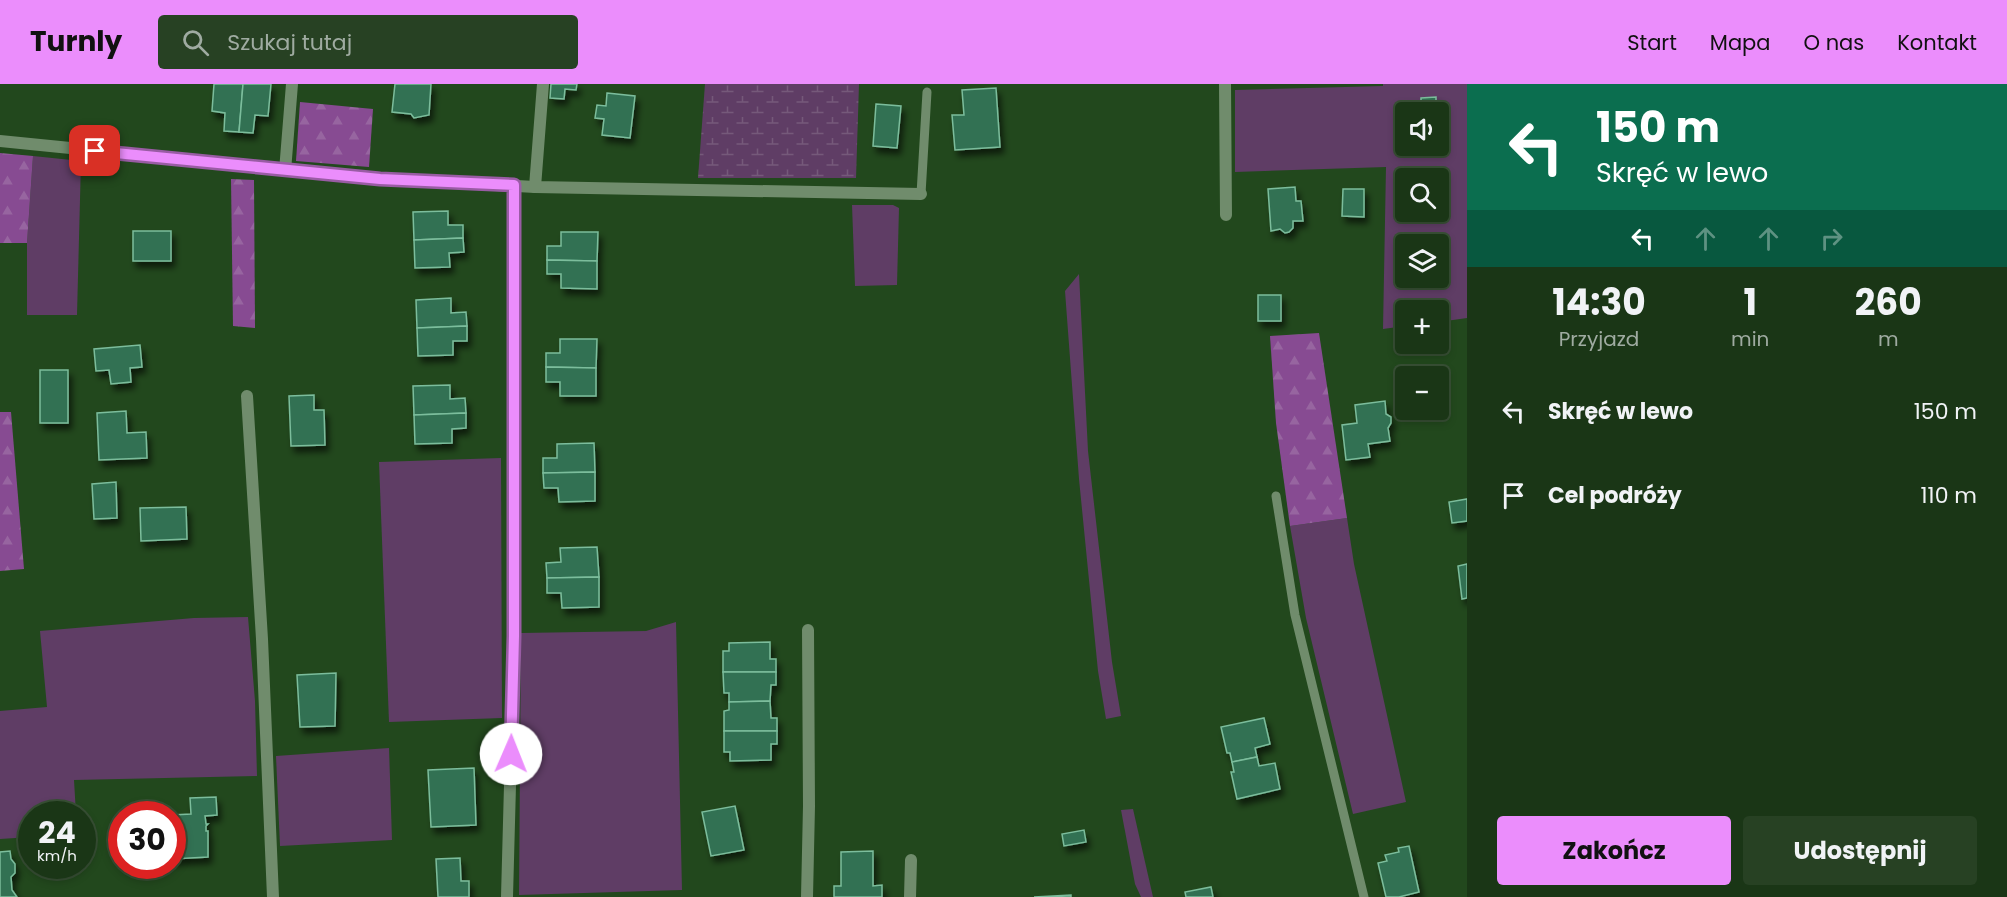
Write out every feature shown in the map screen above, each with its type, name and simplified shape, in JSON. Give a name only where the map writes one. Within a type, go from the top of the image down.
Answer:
[{"type":"street","points":[[285,171],[292,84]]},
{"type":"street","points":[[534,187],[543,84]]},
{"type":"street","points":[[1225,84],[1226,215]]},
{"type":"street","points":[[0,141],[380,179],[534,187],[921,194]]},
{"type":"street","points":[[507,897],[514,636],[514,185]]},
{"type":"street","points":[[247,396],[262,639],[273,897]]},
{"type":"street","points":[[807,897],[808,630]]},
{"type":"street","points":[[910,860],[910,897]]},
{"type":"lane","points":[[921,194],[927,92]]},
{"type":"lane","points":[[1276,496],[1295,615],[1364,897]]},
{"type":"green space","points":[[705,84],[859,84],[856,178],[698,178]]},
{"type":"green space","points":[[1383,84],[1467,84],[1467,318],[1449,321],[1449,300],[1395,300],[1395,327],[1383,329],[1386,167],[1235,172],[1235,90],[1383,86]]},
{"type":"green space","points":[[300,102],[373,109],[369,167],[296,161]]},
{"type":"green space","points":[[0,153],[33,156],[27,243],[0,243]]},
{"type":"green space","points":[[33,156],[81,161],[77,315],[27,315],[27,243]]},
{"type":"green space","points":[[231,179],[254,180],[255,328],[233,326]]},
{"type":"green space","points":[[852,205],[893,205],[899,208],[897,285],[855,286]]},
{"type":"green space","points":[[1079,274],[1088,451],[1112,662],[1121,716],[1106,719],[1098,671],[1079,479],[1065,291]]},
{"type":"green space","points":[[1319,333],[1347,518],[1290,526],[1276,423],[1270,336]]},
{"type":"green space","points":[[0,412],[11,412],[24,569],[0,571]]},
{"type":"green space","points":[[501,458],[502,718],[389,722],[379,462]]},
{"type":"green space","points":[[1347,518],[1354,564],[1406,802],[1353,814],[1306,618],[1290,526]]},
{"type":"green space","points":[[248,617],[255,701],[257,776],[74,780],[75,801],[18,801],[18,838],[0,839],[0,711],[47,707],[40,631],[194,618]]},
{"type":"green space","points":[[676,622],[682,890],[519,895],[521,633],[646,631]]},
{"type":"green space","points":[[389,748],[392,840],[280,846],[276,756]]},
{"type":"green space","points":[[1133,809],[1153,897],[1141,897],[1135,884],[1121,810]]},
{"type":"building","points":[[214,84],[243,84],[239,132],[224,131],[225,113],[212,111]]},
{"type":"building","points":[[243,84],[271,84],[268,116],[255,115],[253,133],[239,132]]},
{"type":"building","points":[[395,84],[431,84],[429,115],[414,118],[411,114],[392,112]]},
{"type":"building","points":[[551,84],[577,84],[576,90],[565,89],[564,99],[550,98]]},
{"type":"building","points":[[996,88],[1000,147],[955,150],[952,115],[964,115],[962,90]]},
{"type":"building","points":[[607,93],[635,96],[630,138],[602,135],[604,119],[595,118],[597,105],[606,106]]},
{"type":"building","points":[[1436,97],[1436,102],[1421,102],[1421,98]]},
{"type":"building","points":[[876,104],[901,106],[897,148],[873,146]]},
{"type":"building","points":[[1295,187],[1296,201],[1301,201],[1303,221],[1293,221],[1293,228],[1289,232],[1285,233],[1280,229],[1271,231],[1268,189]]},
{"type":"building","points":[[1343,189],[1364,189],[1364,217],[1342,216]]},
{"type":"building","points":[[448,211],[448,225],[463,225],[463,238],[414,240],[413,212]]},
{"type":"building","points":[[133,231],[171,231],[171,261],[133,261]]},
{"type":"building","points":[[561,232],[598,232],[597,261],[547,260],[547,246],[561,246]]},
{"type":"building","points":[[463,238],[464,252],[449,253],[450,267],[415,268],[414,240]]},
{"type":"building","points":[[547,260],[597,261],[597,289],[561,288],[561,274],[547,274]]},
{"type":"building","points":[[1258,295],[1281,295],[1281,321],[1258,321]]},
{"type":"building","points":[[451,298],[451,313],[466,312],[467,326],[417,328],[416,300]]},
{"type":"building","points":[[467,326],[467,341],[453,341],[453,355],[418,356],[417,328]]},
{"type":"building","points":[[560,339],[597,339],[596,368],[546,367],[546,353],[560,353]]},
{"type":"building","points":[[140,345],[142,367],[130,368],[131,382],[111,384],[109,370],[96,371],[94,349]]},
{"type":"building","points":[[546,367],[596,368],[596,396],[560,396],[560,382],[546,382]]},
{"type":"building","points":[[40,370],[68,370],[68,423],[40,423]]},
{"type":"building","points":[[450,385],[450,399],[465,398],[466,413],[414,415],[413,386]]},
{"type":"building","points":[[314,395],[314,410],[324,410],[325,445],[291,446],[289,396]]},
{"type":"building","points":[[1385,401],[1386,414],[1391,417],[1388,428],[1390,441],[1368,444],[1370,457],[1346,460],[1342,425],[1357,423],[1355,405]]},
{"type":"building","points":[[126,411],[127,433],[146,432],[147,458],[99,460],[97,413]]},
{"type":"building","points":[[466,413],[466,428],[452,429],[452,443],[415,444],[414,415]]},
{"type":"building","points":[[594,443],[595,472],[543,473],[543,458],[557,458],[557,444]]},
{"type":"building","points":[[595,472],[595,501],[559,502],[558,488],[544,488],[543,473]]},
{"type":"building","points":[[116,482],[117,518],[94,519],[92,484]]},
{"type":"building","points":[[1467,499],[1467,521],[1452,523],[1449,502]]},
{"type":"building","points":[[186,507],[187,539],[141,541],[140,508]]},
{"type":"building","points":[[597,547],[599,577],[547,578],[546,563],[561,562],[560,548]]},
{"type":"building","points":[[1467,564],[1467,598],[1462,599],[1458,566]]},
{"type":"building","points":[[599,577],[599,607],[562,608],[561,593],[547,593],[547,578]]},
{"type":"building","points":[[770,642],[770,659],[776,659],[776,672],[723,672],[723,651],[729,651],[729,643]]},
{"type":"building","points":[[723,672],[776,672],[776,685],[771,685],[770,701],[729,702],[729,693],[724,693]]},
{"type":"building","points":[[336,673],[335,726],[300,727],[297,675]]},
{"type":"building","points":[[770,701],[771,718],[777,718],[777,731],[724,731],[724,711],[729,710],[729,702]]},
{"type":"building","points":[[1264,718],[1270,744],[1255,748],[1257,757],[1232,762],[1230,753],[1227,753],[1221,727]]},
{"type":"building","points":[[724,731],[777,731],[777,744],[771,744],[771,760],[730,761],[730,752],[724,752]]},
{"type":"building","points":[[1257,757],[1259,766],[1275,763],[1280,789],[1237,799],[1231,772],[1234,772],[1232,762]]},
{"type":"building","points":[[474,768],[476,825],[431,827],[428,770]]},
{"type":"building","points":[[216,797],[217,815],[205,816],[206,824],[208,824],[206,831],[208,831],[208,857],[186,858],[186,814],[191,814],[190,798]]},
{"type":"building","points":[[735,806],[744,850],[711,856],[702,812]]},
{"type":"building","points":[[1084,830],[1086,842],[1064,846],[1062,834]]},
{"type":"building","points":[[1409,846],[1419,892],[1399,897],[1386,897],[1378,863],[1387,861],[1385,855],[1399,852],[1398,848]]},
{"type":"building","points":[[10,851],[11,859],[15,864],[15,873],[11,877],[12,890],[17,897],[0,897],[0,852]]},
{"type":"building","points":[[873,851],[873,886],[882,885],[882,897],[834,897],[834,886],[841,886],[841,852]]},
{"type":"building","points":[[460,858],[461,881],[469,881],[469,897],[438,897],[436,859]]},
{"type":"building","points":[[1211,887],[1213,897],[1186,897],[1185,892]]},
{"type":"building","points":[[1071,895],[1071,897],[1034,897]]},
{"type":"route","points":[[95,151],[380,179],[514,185],[514,636],[511,754]]}]
